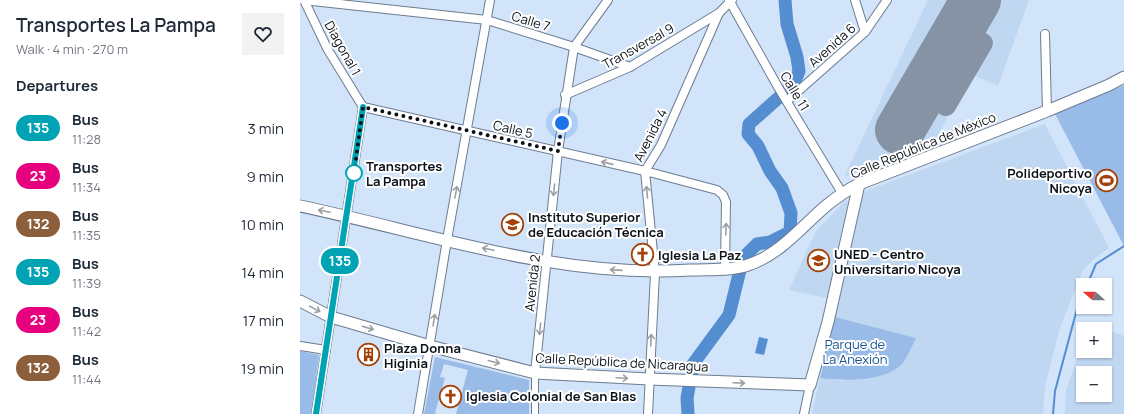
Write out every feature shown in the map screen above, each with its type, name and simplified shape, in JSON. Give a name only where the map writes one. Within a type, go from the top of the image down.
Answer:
[{"type":"main road","name":"Calle República de México","points":[[300,206],[546,262],[655,273],[748,266],[774,254],[842,193],[859,184],[1047,111],[1109,85],[1124,77]]},
{"type":"main road","points":[[810,385],[828,322],[859,184]]},
{"type":"main road","name":"Calle República de Nicaragua","points":[[300,301],[331,317],[430,346],[535,372],[649,379],[810,385]]},
{"type":"street","name":"Calle 7","points":[[304,0],[368,3],[487,20],[574,47],[630,67]]},
{"type":"street","name":"Diagonal 1","points":[[304,0],[328,50],[363,107]]},
{"type":"street","points":[[418,414],[446,240],[490,0]]},
{"type":"street","name":"Avenida 2","points":[[535,414],[535,372],[546,262],[558,151],[574,47],[608,0]]},
{"type":"street","name":"Avenida 4","points":[[648,414],[655,273],[645,171],[660,145],[719,13],[731,0]]},
{"type":"street","name":"Calle 11","points":[[731,0],[778,87],[842,193]]},
{"type":"street","points":[[855,0],[865,32]]},
{"type":"street","name":"Avenida 6","points":[[786,99],[865,32],[887,0]]},
{"type":"street","name":"Transversal 9","points":[[566,95],[630,67],[719,13]]},
{"type":"street","points":[[1045,34],[1047,111]]},
{"type":"street","points":[[316,414],[363,107]]},
{"type":"street","name":"Calle 5","points":[[363,107],[645,171],[703,185],[717,190],[723,195],[726,202],[729,268]]},
{"type":"street","points":[[300,346],[326,350]]},
{"type":"street","points":[[804,414],[810,385]]},
{"type":"shaded area","points":[[928,0],[1029,0],[998,86],[971,74],[932,146],[844,177]]},
{"type":"shaded area","points":[[1045,124],[1109,248],[1094,259],[1083,270],[1080,278],[1076,278],[1076,288],[1060,328],[1045,386],[1043,414],[812,414],[820,378],[844,381],[916,338],[835,317],[860,193]]},
{"type":"shaded area","name":"UNED - Centro Universitario Nicoya","points":[[845,201],[848,201],[827,298],[789,290],[816,231]]},
{"type":"shaded area","points":[[1112,332],[1124,336],[1124,414],[1065,414],[1066,390],[1077,358],[1112,358]]},
{"type":"shaded area","points":[[759,337],[768,339],[764,355],[755,353]]},
{"type":"green space","name":"Polideportivo Nicoya","points":[[1124,85],[1124,246],[1055,114]]},
{"type":"green space","name":"Parque de La Anexión","points":[[835,317],[916,338],[901,365],[884,375],[851,380],[820,378]]},
{"type":"green space","points":[[300,351],[319,355],[312,414],[300,414]]},
{"type":"green space","points":[[435,357],[529,380],[529,414],[456,414],[468,370],[444,364],[440,377],[445,378],[435,413],[437,414],[424,414]]},
{"type":"waterway","points":[[688,414],[687,398],[693,364],[729,315],[743,258],[757,244],[770,242],[790,232],[791,213],[782,188],[770,171],[758,146],[748,134],[749,124],[794,84],[799,71],[797,57],[787,24],[785,0]]},
{"type":"waterway","points":[[1090,278],[1096,264],[1124,246]]},
{"type":"waterway","points":[[1053,414],[1055,391],[1076,313]]},
{"type":"taxiway","points":[[923,91],[946,106],[983,43],[958,30]]},
{"type":"runway","points":[[900,130],[976,0]]},
{"type":"bus line","name":"135","points":[[316,414],[363,107]]},
{"type":"place","name":"Transportes La Pampa","points":[[354,173]]},
{"type":"place","name":"Polideportivo Nicoya","points":[[1107,180]]},
{"type":"place","name":"Instituto Superior de Educación Técnica","points":[[513,224]]},
{"type":"place","name":"Iglesia La Paz","points":[[642,255]]},
{"type":"place","name":"UNED - Centro Universitario Nicoya","points":[[819,261]]},
{"type":"place","name":"Plaza Donna Higinia","points":[[369,355]]},
{"type":"place","name":"Iglesia Colonial de San Blas","points":[[450,396]]},
{"type":"route","points":[[354,173],[363,107],[558,151],[562,123]]}]
